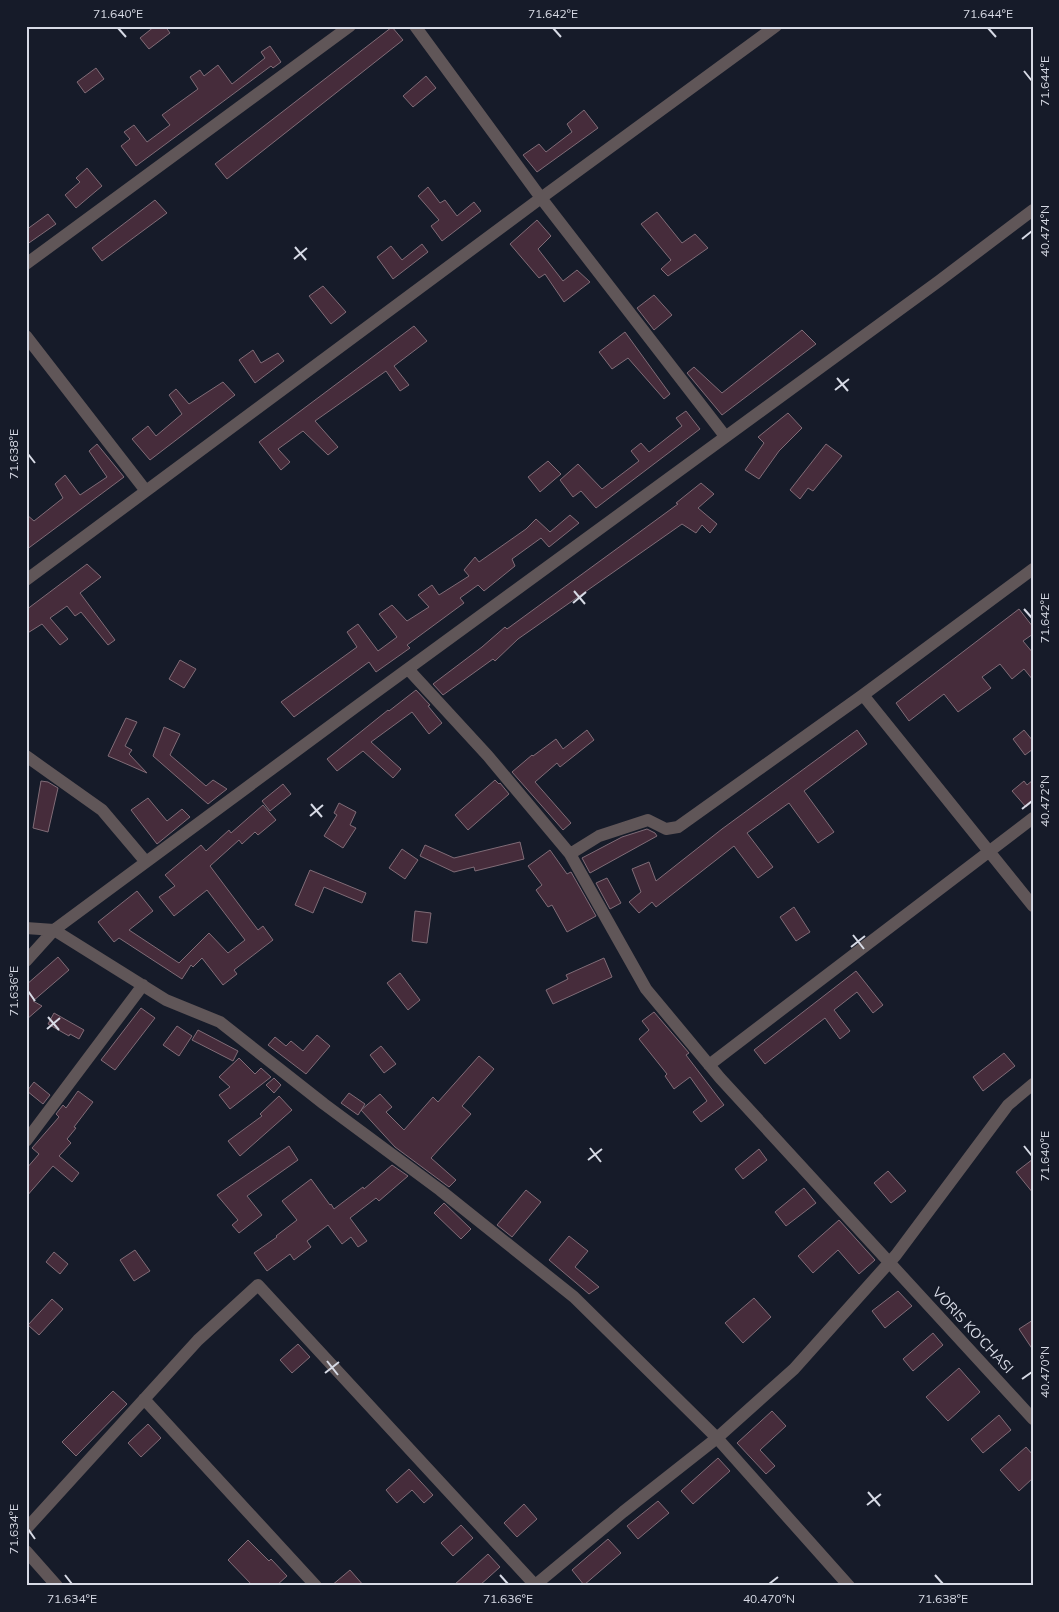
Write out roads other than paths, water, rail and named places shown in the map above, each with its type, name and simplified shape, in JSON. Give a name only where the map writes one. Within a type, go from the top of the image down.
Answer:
[{"type":"street","points":[[26,264],[350,26]]},
{"type":"street","points":[[415,26],[540,198],[725,436]]},
{"type":"street","points":[[26,580],[540,198],[776,26]]},
{"type":"street","points":[[26,961],[54,930],[725,436],[939,282],[1033,210]]},
{"type":"street","points":[[26,336],[146,491]]},
{"type":"street","points":[[570,854],[599,836],[648,820],[666,829],[678,827],[1033,569]]},
{"type":"street","name":"VORIS KO'CHASI","points":[[408,669],[488,756],[570,854],[646,989],[709,1065],[1033,1419]]},
{"type":"street","points":[[863,694],[1033,906]]},
{"type":"street","points":[[26,756],[102,810],[146,862]]},
{"type":"street","points":[[709,1065],[1033,818]]},
{"type":"street","points":[[26,928],[54,930],[166,1000],[220,1022],[324,1104],[440,1190],[574,1297],[717,1438],[849,1586]]},
{"type":"street","points":[[26,1141],[143,985]]},
{"type":"street","points":[[26,1529],[198,1340],[258,1285],[535,1585],[717,1438],[794,1369],[890,1262],[1008,1105],[1033,1084]]},
{"type":"street","points":[[144,1399],[316,1586]]},
{"type":"street","points":[[26,1551],[57,1586]]}]
